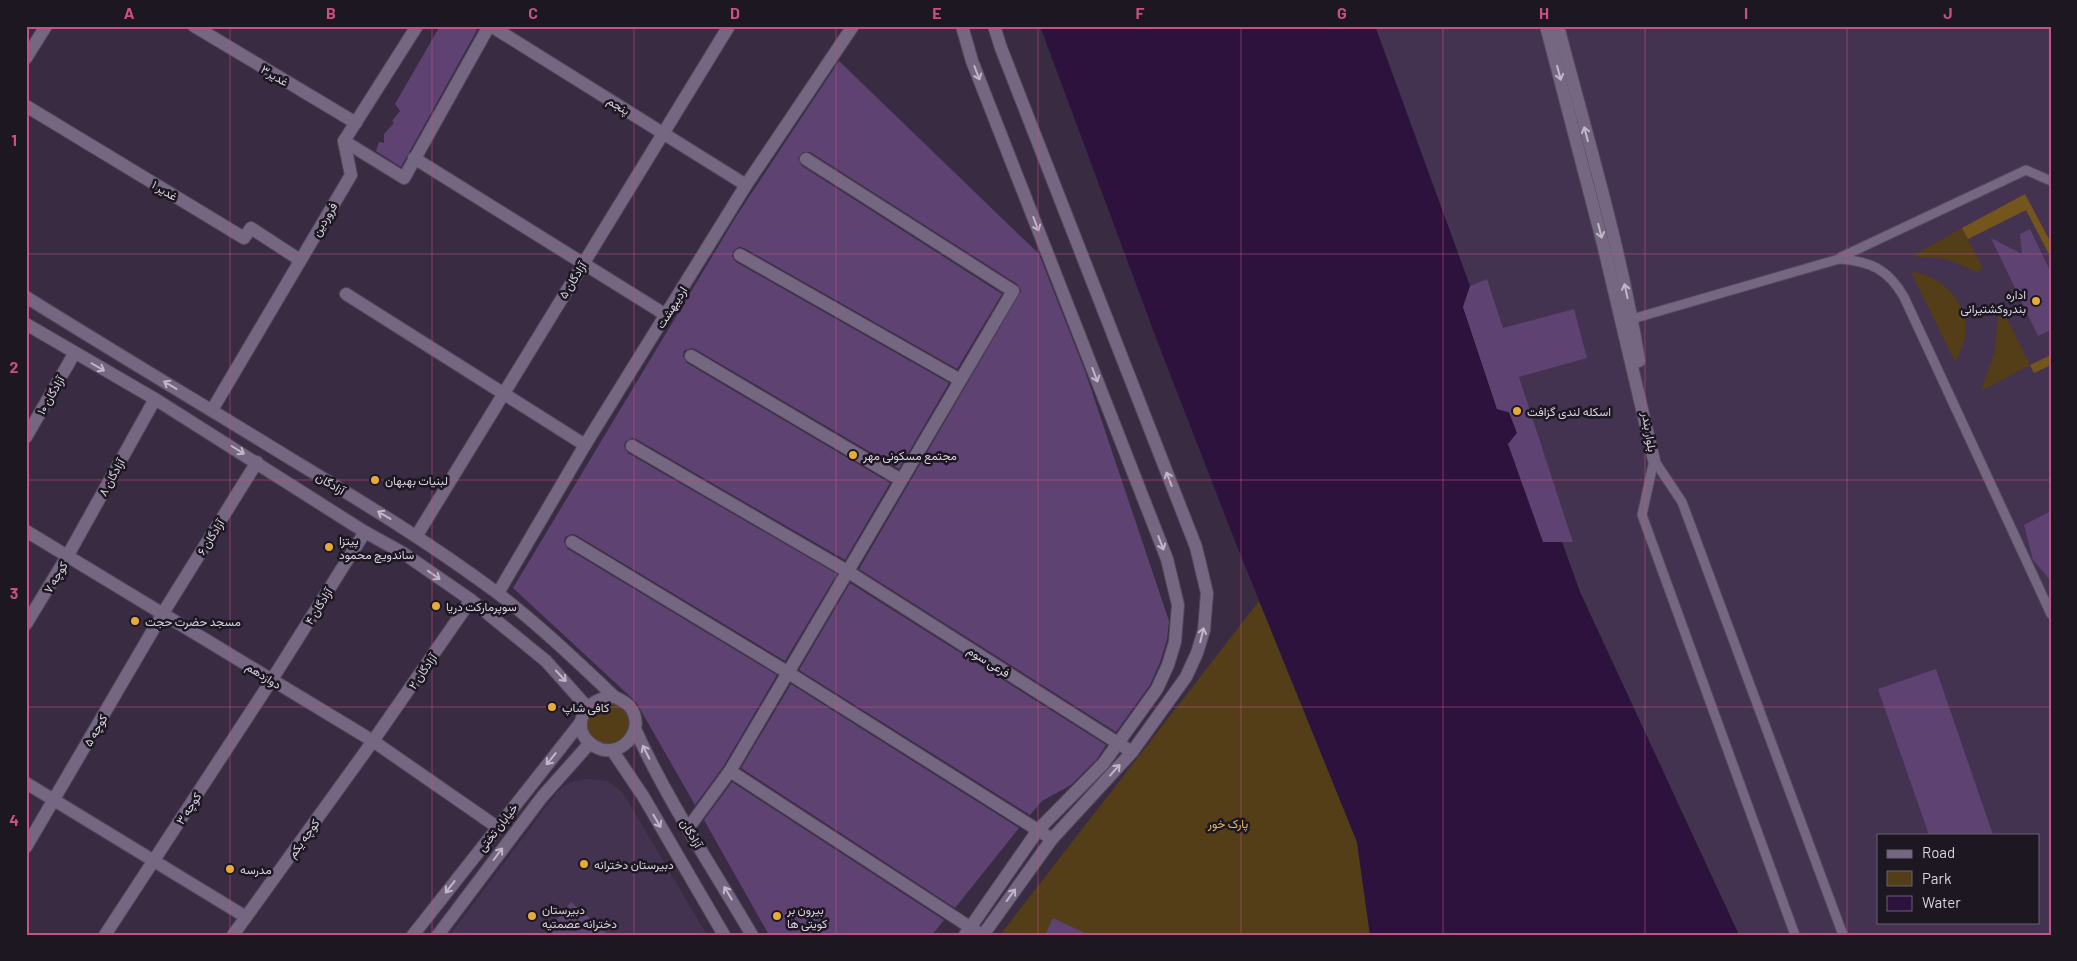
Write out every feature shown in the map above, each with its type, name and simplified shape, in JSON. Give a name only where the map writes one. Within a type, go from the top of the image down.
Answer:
[{"type":"street","points":[[26,58],[46,26]]},
{"type":"street","name":"غدیر۳","points":[[194,26],[356,123]]},
{"type":"street","points":[[417,26],[344,141],[404,178],[490,26]]},
{"type":"street","name":"پنجم","points":[[490,26],[746,185]]},
{"type":"street","name":"آزادگان ۵","points":[[417,535],[663,132],[730,26]]},
{"type":"street","name":"اردیبهشت","points":[[498,593],[585,445],[746,185],[853,26]]},
{"type":"street","points":[[962,26],[976,70],[1167,559],[1178,606],[1175,642],[1168,666],[1157,689],[1103,764],[1038,830],[968,931]]},
{"type":"street","points":[[730,771],[968,931],[982,935],[1052,839],[1132,752],[1186,677],[1197,653],[1204,630],[1207,593],[1196,547],[994,26]]},
{"type":"street","name":"بلوار بندر","points":[[1546,26],[1603,244],[1654,460]]},
{"type":"street","name":"بلوار بندر","points":[[1558,26],[1615,241],[1632,319],[1654,460]]},
{"type":"street","name":"غدیر ۱","points":[[26,106],[244,238],[251,228],[300,260]]},
{"type":"street","name":"فروردین","points":[[212,410],[351,175],[344,141]]},
{"type":"street","points":[[414,158],[666,314]]},
{"type":"street","points":[[689,827],[730,771],[1013,291],[806,159]]},
{"type":"street","points":[[740,255],[960,380]]},
{"type":"street","points":[[346,294],[585,445]]},
{"type":"street","name":"آزادگان","points":[[26,297],[417,535],[498,593],[555,642],[614,697]]},
{"type":"street","name":"آزادگان","points":[[26,324],[74,354],[155,399],[365,532],[403,553],[470,600],[546,660],[587,707]]},
{"type":"street","name":"آزادگان ۱۰","points":[[26,437],[74,354]]},
{"type":"street","points":[[691,356],[900,480]]},
{"type":"street","name":"آزادگان ۸","points":[[68,555],[155,399]]},
{"type":"street","name":"فرعی سوم","points":[[632,446],[847,571],[1132,752]]},
{"type":"street","name":"آزادگان ۶","points":[[164,612],[257,462]]},
{"type":"street","name":"دوازدهم","points":[[26,531],[164,612],[271,681],[373,741],[497,827]]},
{"type":"street","name":"آزادگان ۴","points":[[271,681],[365,532]]},
{"type":"street","points":[[572,542],[787,672],[1052,839]]},
{"type":"street","name":"کوچه ۷","points":[[26,624],[68,555]]},
{"type":"street","name":"آزادگان ۲","points":[[373,741],[470,600]]},
{"type":"street","name":"کوچه ۵","points":[[26,847],[56,799],[164,612]]},
{"type":"street","name":"کوچه ۳","points":[[105,935],[271,681]]},
{"type":"street","points":[[604,696],[614,697],[629,705],[635,720],[635,729],[627,743],[612,750],[600,749],[590,743],[582,729],[582,722],[587,707],[594,700],[604,696]]},
{"type":"street","name":"خیابان تختی","points":[[413,935],[582,722]]},
{"type":"street","name":"آزادگان","points":[[635,729],[646,752],[752,935]]},
{"type":"street","name":"کوچه یکم","points":[[233,935],[373,741]]},
{"type":"street","name":"خیابان تختی","points":[[438,935],[542,796],[590,743]]},
{"type":"street","name":"آزادگان","points":[[612,750],[643,796],[724,935]]},
{"type":"street","points":[[26,783],[56,799],[153,862],[246,917]]},
{"type":"lane","points":[[1632,319],[1839,258],[2026,170],[2051,181]]},
{"type":"lane","points":[[1839,258],[1860,260],[1878,268],[1898,287],[2051,614]]},
{"type":"lane","points":[[1654,460],[1642,515],[1795,935]]},
{"type":"lane","points":[[1654,460],[1682,502],[1844,935]]},
{"type":"shaded area","points":[[1375,26],[2051,26],[2051,935],[1739,935],[1580,592],[1562,542],[1573,542],[1487,280],[1470,286]]},
{"type":"shaded area","points":[[2025,194],[2051,243],[2051,258],[2026,210],[1968,239],[1962,228]]},
{"type":"shaded area","points":[[2051,355],[2051,365],[2034,373],[2030,365]]},
{"type":"shaded area","name":"دبیرستان دخترانه","points":[[588,779],[608,781],[623,793],[707,935],[450,935],[558,791],[570,782]]},
{"type":"green space","points":[[1962,228],[1983,268],[1977,272],[1947,259],[1912,256]]},
{"type":"green space","points":[[1911,272],[1932,278],[1943,285],[1952,293],[1963,311],[1966,331],[1955,362]]},
{"type":"green space","points":[[2005,315],[2030,365],[1981,391],[1994,354],[1998,317]]},
{"type":"green space","name":"پارک خور","points":[[1259,601],[1357,842],[1370,935],[1000,935]]},
{"type":"green space","points":[[608,699],[626,708],[632,723],[624,741],[606,746],[592,737],[588,730],[587,720],[588,714]]},
{"type":"water","points":[[1040,26],[1375,26],[1470,286],[1463,307],[1497,409],[1509,413],[1517,433],[1508,444],[1562,542],[1580,592],[1739,935],[1370,935],[1357,842],[1237,546],[1158,343]]},
{"type":"building","points":[[440,26],[471,26],[477,30],[401,167],[376,151],[379,142],[384,143],[384,134],[394,123],[392,121],[400,111],[395,104]]},
{"type":"building","name":"مجتمع مسکونی مهر","points":[[839,61],[1039,254],[1085,371],[1169,621],[1167,640],[1150,685],[1116,732],[859,569],[1021,291],[1017,284],[810,152],[803,152],[798,158],[802,166],[1002,294],[957,369],[744,248],[739,247],[733,251],[732,256],[736,262],[949,383],[899,469],[695,349],[691,348],[684,351],[683,356],[687,363],[890,483],[845,560],[636,439],[632,438],[625,442],[624,446],[628,453],[837,574],[785,661],[576,535],[572,534],[565,537],[564,542],[568,549],[777,675],[723,767],[695,805],[636,702],[513,588],[737,215]]},
{"type":"building","name":"اداره بندروکشتیرانی","points":[[2030,229],[2051,273],[2051,330],[2038,336],[1991,238],[2022,254],[2020,234]]},
{"type":"building","name":"اسکله لندی گزافت","points":[[1487,279],[1503,328],[1574,309],[1587,358],[1519,377],[1573,542],[1543,542],[1508,444],[1517,433],[1509,412],[1497,409],[1463,307],[1470,286]]},
{"type":"building","points":[[2051,511],[2051,581],[2033,560],[2024,525]]},
{"type":"building","points":[[850,583],[1106,745],[1097,759],[1071,785],[1042,801],[1030,815],[799,670]]},
{"type":"building","points":[[1936,669],[1993,834],[1929,834],[1878,689]]},
{"type":"building","points":[[791,684],[1019,828],[955,908],[741,768]]},
{"type":"building","points":[[732,782],[944,920],[932,935],[769,935],[704,820]]},
{"type":"building","points":[[571,902],[609,935],[543,935]]},
{"type":"building","points":[[1053,918],[1089,935],[1045,935]]},
{"type":"place","name":"اداره بندروکشتیرانی","points":[[2036,301]]},
{"type":"place","name":"اسکله لندی گزافت","points":[[1517,411]]},
{"type":"place","name":"مجتمع مسکونی مهر","points":[[853,455]]},
{"type":"place","name":"لبنیات بهبهان","points":[[375,480]]},
{"type":"place","name":"پیتزا ساندویچ محمود","points":[[329,547]]},
{"type":"place","name":"سوپرمارکت دریا","points":[[436,606]]},
{"type":"place","name":"مسجد حضرت حجت","points":[[135,621]]},
{"type":"place","name":"کافی شاپ","points":[[552,707]]},
{"type":"place","name":"دبیرستان دخترانه","points":[[584,864]]},
{"type":"place","name":"مدرسه","points":[[230,869]]},
{"type":"place","name":"دبیرستان دخترانه عصمتیه","points":[[532,916]]},
{"type":"place","name":"بیرون بر کویتی ها","points":[[777,916]]}]
